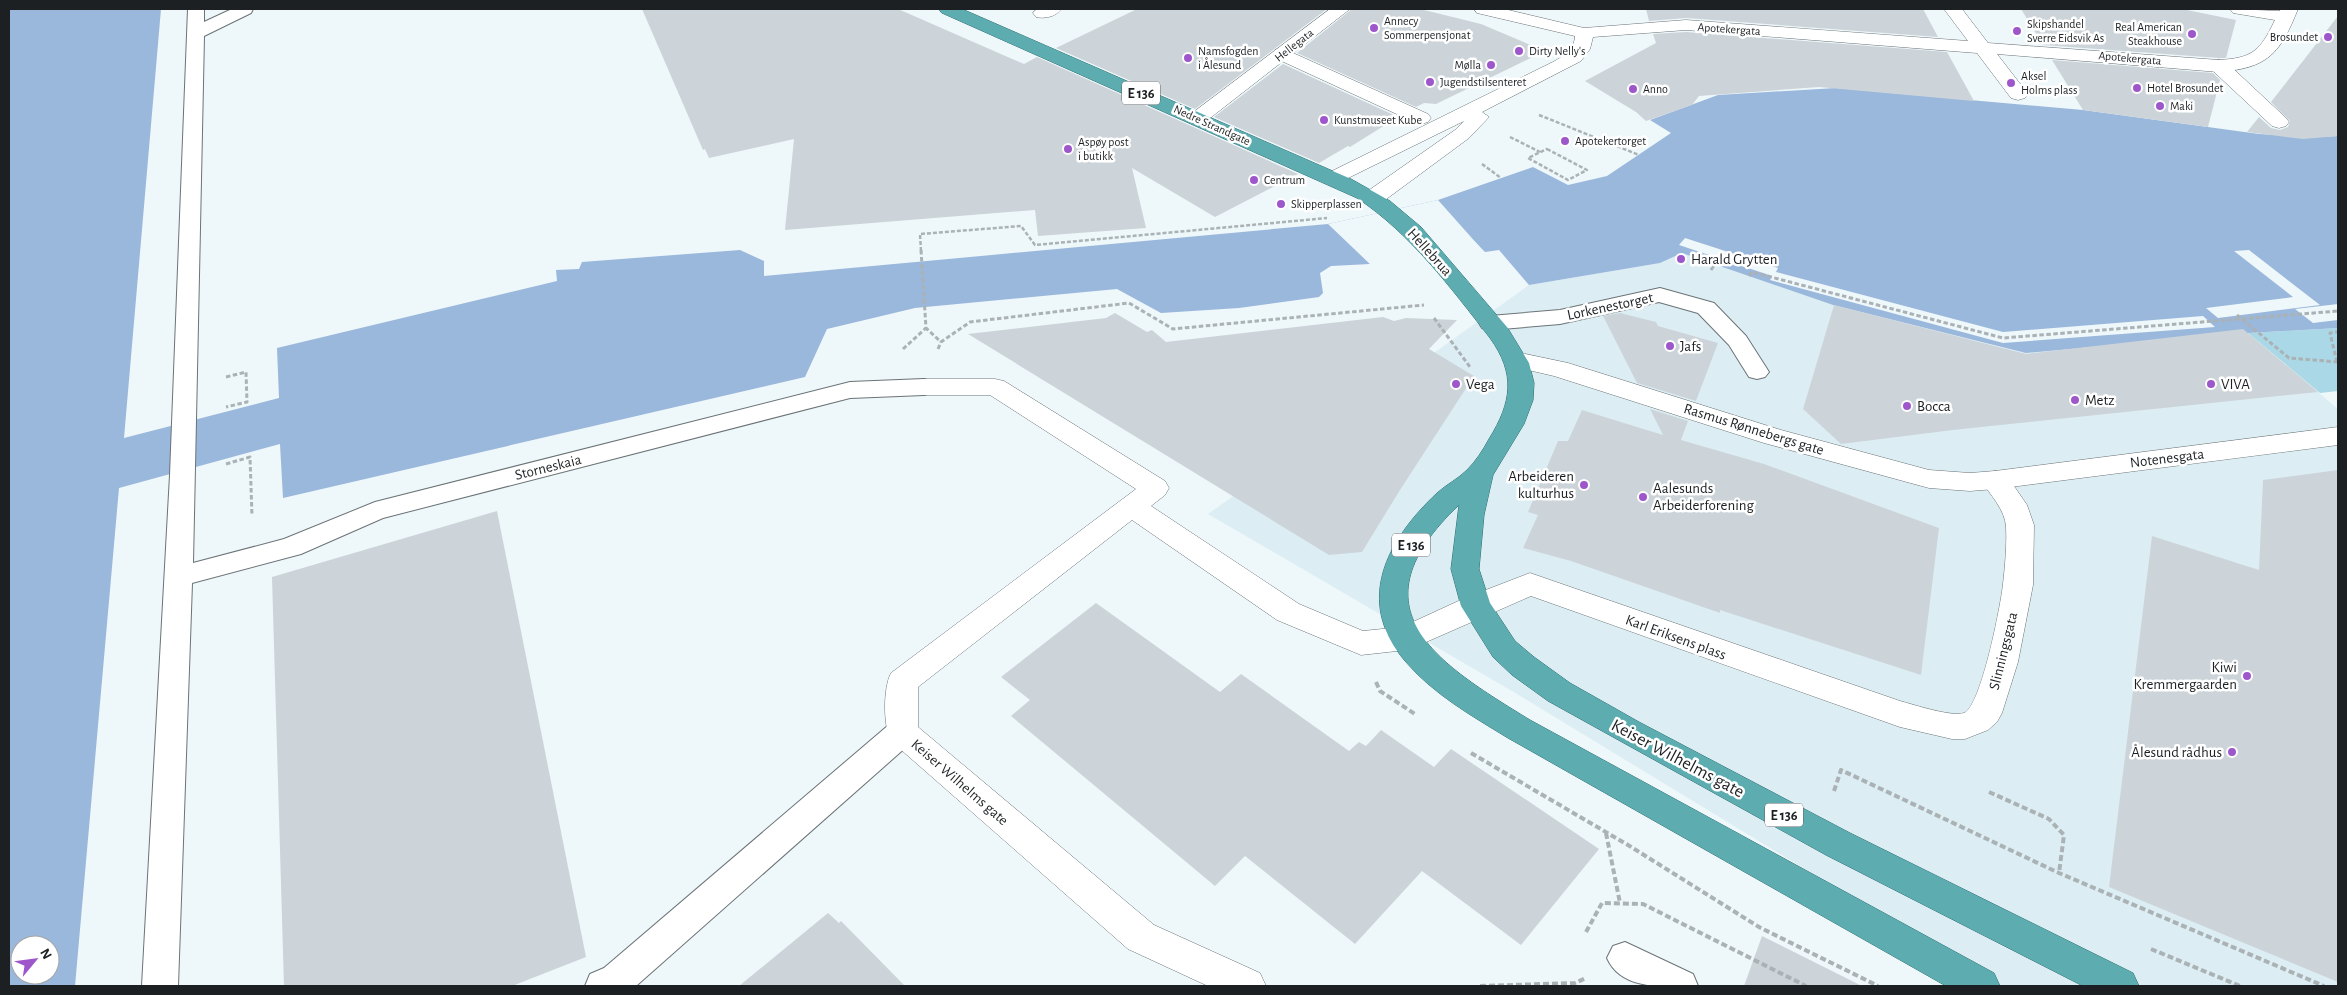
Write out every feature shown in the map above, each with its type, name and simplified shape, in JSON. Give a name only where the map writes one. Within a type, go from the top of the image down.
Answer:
[{"type":"highway","name":"Nedre Strandgate","points":[[948,9],[1333,178],[1382,204]]},
{"type":"highway","name":"Hellebrua","points":[[1382,204],[1432,251],[1490,323]]},
{"type":"highway","name":"E 136","points":[[1490,323],[1516,360],[1522,389],[1511,427],[1480,473],[1445,502],[1416,536],[1399,567],[1393,585],[1395,614],[1406,638],[1422,660],[1451,686],[1519,729],[1981,986]]},
{"type":"highway","name":"Keiser Wilhelms gate","points":[[1480,473],[1470,514],[1465,569],[1476,606],[1504,649],[1559,692],[1628,732],[1838,844],[2120,986]]},
{"type":"street","name":"Hellegata","points":[[1198,118],[1341,9]]},
{"type":"street","name":"Apotekergata","points":[[1483,9],[1584,33],[1654,26],[1686,25],[1981,46],[2218,66],[2242,64],[2263,54],[2288,13]]},
{"type":"street","points":[[1953,9],[2018,94]]},
{"type":"street","points":[[2239,9],[2288,13]]},
{"type":"street","points":[[1333,178],[1579,55],[1585,43],[1584,33]]},
{"type":"street","points":[[1282,54],[1421,118]]},
{"type":"street","points":[[2218,66],[2279,122]]},
{"type":"street","points":[[1382,204],[1462,134],[1504,93]]},
{"type":"street","name":"Rasmus Rønnebergs gate","points":[[1516,360],[1559,369],[1772,437],[1929,479],[1970,482],[1995,480]]},
{"type":"street","name":"Keiser Wilhelms gate","points":[[924,387],[995,388],[1155,488],[902,682],[902,732],[1141,937],[1247,986]]},
{"type":"street","name":"Notenesgata","points":[[1995,480],[2338,436]]},
{"type":"street","name":"Slinningsgata","points":[[1878,706],[1900,714],[1952,726],[1965,726],[1977,721],[1986,713],[2003,662],[2018,585],[2020,525],[2013,505],[1995,480]]},
{"type":"street","points":[[1131,506],[1288,612],[1362,643],[1406,638],[1476,606]]},
{"type":"street","name":"Karl Eriksens plass","points":[[1476,606],[1530,584],[1878,706]]},
{"type":"lane","points":[[160,986],[183,475],[196,9]]},
{"type":"lane","points":[[196,33],[245,9]]},
{"type":"lane","name":"Lorkenestorget","points":[[1490,323],[1560,317],[1660,295],[1706,308],[1738,342],[1757,372]]},
{"type":"lane","name":"Storneskaia","points":[[178,577],[291,547],[374,511],[850,390],[924,387]]},
{"type":"lane","points":[[603,986],[618,980],[902,732]]},
{"type":"lane","points":[[1626,958],[1680,986]]},
{"type":"path","points":[[1534,113],[1639,155]]},
{"type":"path","points":[[1503,134],[1540,152],[1547,149],[1587,170],[1568,180],[1528,158],[1540,152]]},
{"type":"path","points":[[1483,164],[1501,178]]},
{"type":"path","points":[[941,342],[926,328],[920,234],[1021,226],[1035,245],[1327,218]]},
{"type":"path","points":[[1749,276],[1752,272],[2003,338],[2338,311]]},
{"type":"path","points":[[1417,297],[1475,372]]},
{"type":"path","points":[[924,387],[941,342],[970,322],[1129,303],[1174,329],[1423,304]]},
{"type":"path","points":[[2237,315],[2289,358],[2338,362],[2337,349],[2330,333],[2338,332]]},
{"type":"path","points":[[223,408],[247,402]]},
{"type":"path","points":[[222,465],[250,457],[252,519]]},
{"type":"path","points":[[1833,793],[1841,770],[2059,874],[2324,986]]},
{"type":"path","points":[[1989,792],[2049,819],[2064,835],[2059,874]]},
{"type":"path","points":[[1606,832],[1620,903]]},
{"type":"path","points":[[1480,986],[1575,983]]},
{"type":"shaded area","points":[[9,9],[161,9],[124,438],[279,398],[277,348],[557,281],[556,270],[579,269],[582,262],[740,250],[764,261],[764,276],[1328,224],[1438,200],[1533,167],[1568,185],[1607,176],[1671,133],[1650,120],[1718,95],[1836,88],[2083,110],[2259,134],[2318,137],[2338,136],[2338,328],[2248,333],[2026,353],[1833,305],[1682,253],[1660,263],[1529,285],[1499,250],[1485,252],[1474,241],[1370,264],[1331,266],[1320,273],[1323,293],[1319,297],[1239,308],[1161,313],[1117,289],[915,308],[827,329],[805,377],[283,498],[280,444],[119,488],[75,986],[9,986]]},
{"type":"shaded area","points":[[1682,252],[1833,305],[2025,353],[2248,333],[2338,409],[2338,986],[1997,986],[1517,694],[1208,514],[1529,285],[1660,263]]},
{"type":"shaded area","points":[[2338,328],[2338,391],[2320,393],[2248,333]]},
{"type":"pier","points":[[1438,200],[1487,255],[1483,254],[1474,244],[1372,266],[1328,224]]},
{"type":"pier","points":[[1685,238],[1778,268],[1776,272],[2003,332],[2203,316],[2215,327],[2003,343],[1770,280],[1772,276],[1679,245]]},
{"type":"pier","points":[[2249,250],[2320,305],[2218,318],[2206,308],[2293,297],[2234,251]]},
{"type":"pier","points":[[2338,304],[2338,320],[2313,323],[2295,309]]},
{"type":"building","points":[[642,9],[898,9],[1024,64],[1037,57],[1298,174],[1215,217],[1132,168],[1146,228],[1038,236],[1035,210],[785,230],[794,139],[709,158],[705,149],[703,150]]},
{"type":"building","points":[[1137,9],[1327,9],[1195,109],[1056,48]]},
{"type":"building","points":[[1352,9],[1420,9],[1481,24],[1545,51],[1436,104],[1424,103],[1416,107],[1297,53]]},
{"type":"building","points":[[1646,9],[1923,9],[1938,37],[1686,18],[1649,21]]},
{"type":"building","points":[[2021,9],[2182,9],[2236,20],[2226,58],[2219,58],[2043,45]]},
{"type":"building","points":[[2338,16],[2338,136],[2303,139],[2247,132],[2259,117],[2271,128],[2280,130],[2288,127],[2290,121],[2271,102]]},
{"type":"building","points":[[1686,32],[1947,52],[1974,101],[1819,87],[1699,96],[1692,105],[1646,121],[1636,112],[1585,81],[1656,43],[1653,34]]},
{"type":"building","points":[[2052,60],[2213,73],[2220,80],[2208,127],[2083,110]]},
{"type":"building","points":[[1283,64],[1398,117],[1350,147],[1348,146],[1319,163],[1214,117]]},
{"type":"building","points":[[1834,305],[2026,354],[2243,329],[2318,392],[1953,430],[1841,444],[1803,409]]},
{"type":"building","points":[[1115,313],[1147,332],[1152,330],[1166,342],[1383,317],[1394,321],[1406,318],[1457,320],[1429,349],[1474,376],[1362,552],[1329,555],[968,334],[1106,318]]},
{"type":"building","points":[[1620,313],[1656,322],[1658,326],[1718,343],[1696,401],[1637,383],[1603,316]]},
{"type":"building","points":[[1650,409],[1688,421],[1681,440],[1764,464],[1939,528],[1921,675],[1720,610],[1720,613],[1571,561],[1523,548],[1538,515],[1528,512],[1558,441],[1568,441],[1582,410],[1663,435]]},
{"type":"building","name":"Ålesund rådhus","points":[[2338,470],[2338,982],[2109,887],[2152,536],[2259,570],[2263,480]]},
{"type":"building","points":[[497,511],[586,957],[512,986],[284,986],[272,577]]},
{"type":"building","points":[[1096,603],[1220,692],[1241,674],[1349,751],[1359,742],[1366,746],[1381,730],[1434,767],[1451,749],[1599,849],[1521,945],[1422,871],[1355,944],[1245,856],[1215,886],[1011,716],[1030,700],[1001,677]]},
{"type":"building","points":[[828,913],[839,923],[841,921],[905,986],[739,986]]},
{"type":"building","points":[[1762,936],[1862,986],[1744,986]]},
{"type":"place","name":"Annecy Sommerpensjonat","points":[[1374,28]]},
{"type":"place","name":"Skipshandel Sverre Eidsvik As","points":[[2017,31]]},
{"type":"place","name":"Real American Steakhouse","points":[[2192,34]]},
{"type":"place","name":"Brosundet","points":[[2328,37]]},
{"type":"place","name":"Dirty Nelly's","points":[[1519,51]]},
{"type":"place","name":"Namsfogden i Ålesund","points":[[1188,58]]},
{"type":"place","name":"Mølla","points":[[1491,65]]},
{"type":"place","name":"Jugendstilsenteret","points":[[1430,82]]},
{"type":"place","name":"Aksel Holms plass","points":[[2011,83]]},
{"type":"place","name":"Hotel Brosundet","points":[[2137,88]]},
{"type":"place","name":"Anno","points":[[1633,89]]},
{"type":"place","name":"Maki","points":[[2160,106]]},
{"type":"place","name":"Kunstmuseet Kube","points":[[1324,120]]},
{"type":"place","name":"Apotekertorget","points":[[1565,141]]},
{"type":"place","name":"Aspøy post i butikk","points":[[1068,149]]},
{"type":"place","name":"Centrum","points":[[1254,180]]},
{"type":"place","name":"Skipperplassen","points":[[1281,204]]},
{"type":"place","name":"Harald Grytten","points":[[1681,259]]},
{"type":"place","name":"Jafs","points":[[1670,346]]},
{"type":"place","name":"Vega","points":[[1456,384]]},
{"type":"place","name":"VIVA","points":[[2211,384]]},
{"type":"place","name":"Metz","points":[[2075,400]]},
{"type":"place","name":"Bocca","points":[[1907,406]]},
{"type":"place","name":"Arbeideren kulturhus","points":[[1584,485]]},
{"type":"place","name":"Aalesunds Arbeiderforening","points":[[1643,497]]},
{"type":"place","name":"Kiwi Kremmergaarden","points":[[2247,676]]},
{"type":"place","name":"Ålesund rådhus","points":[[2232,752]]}]
